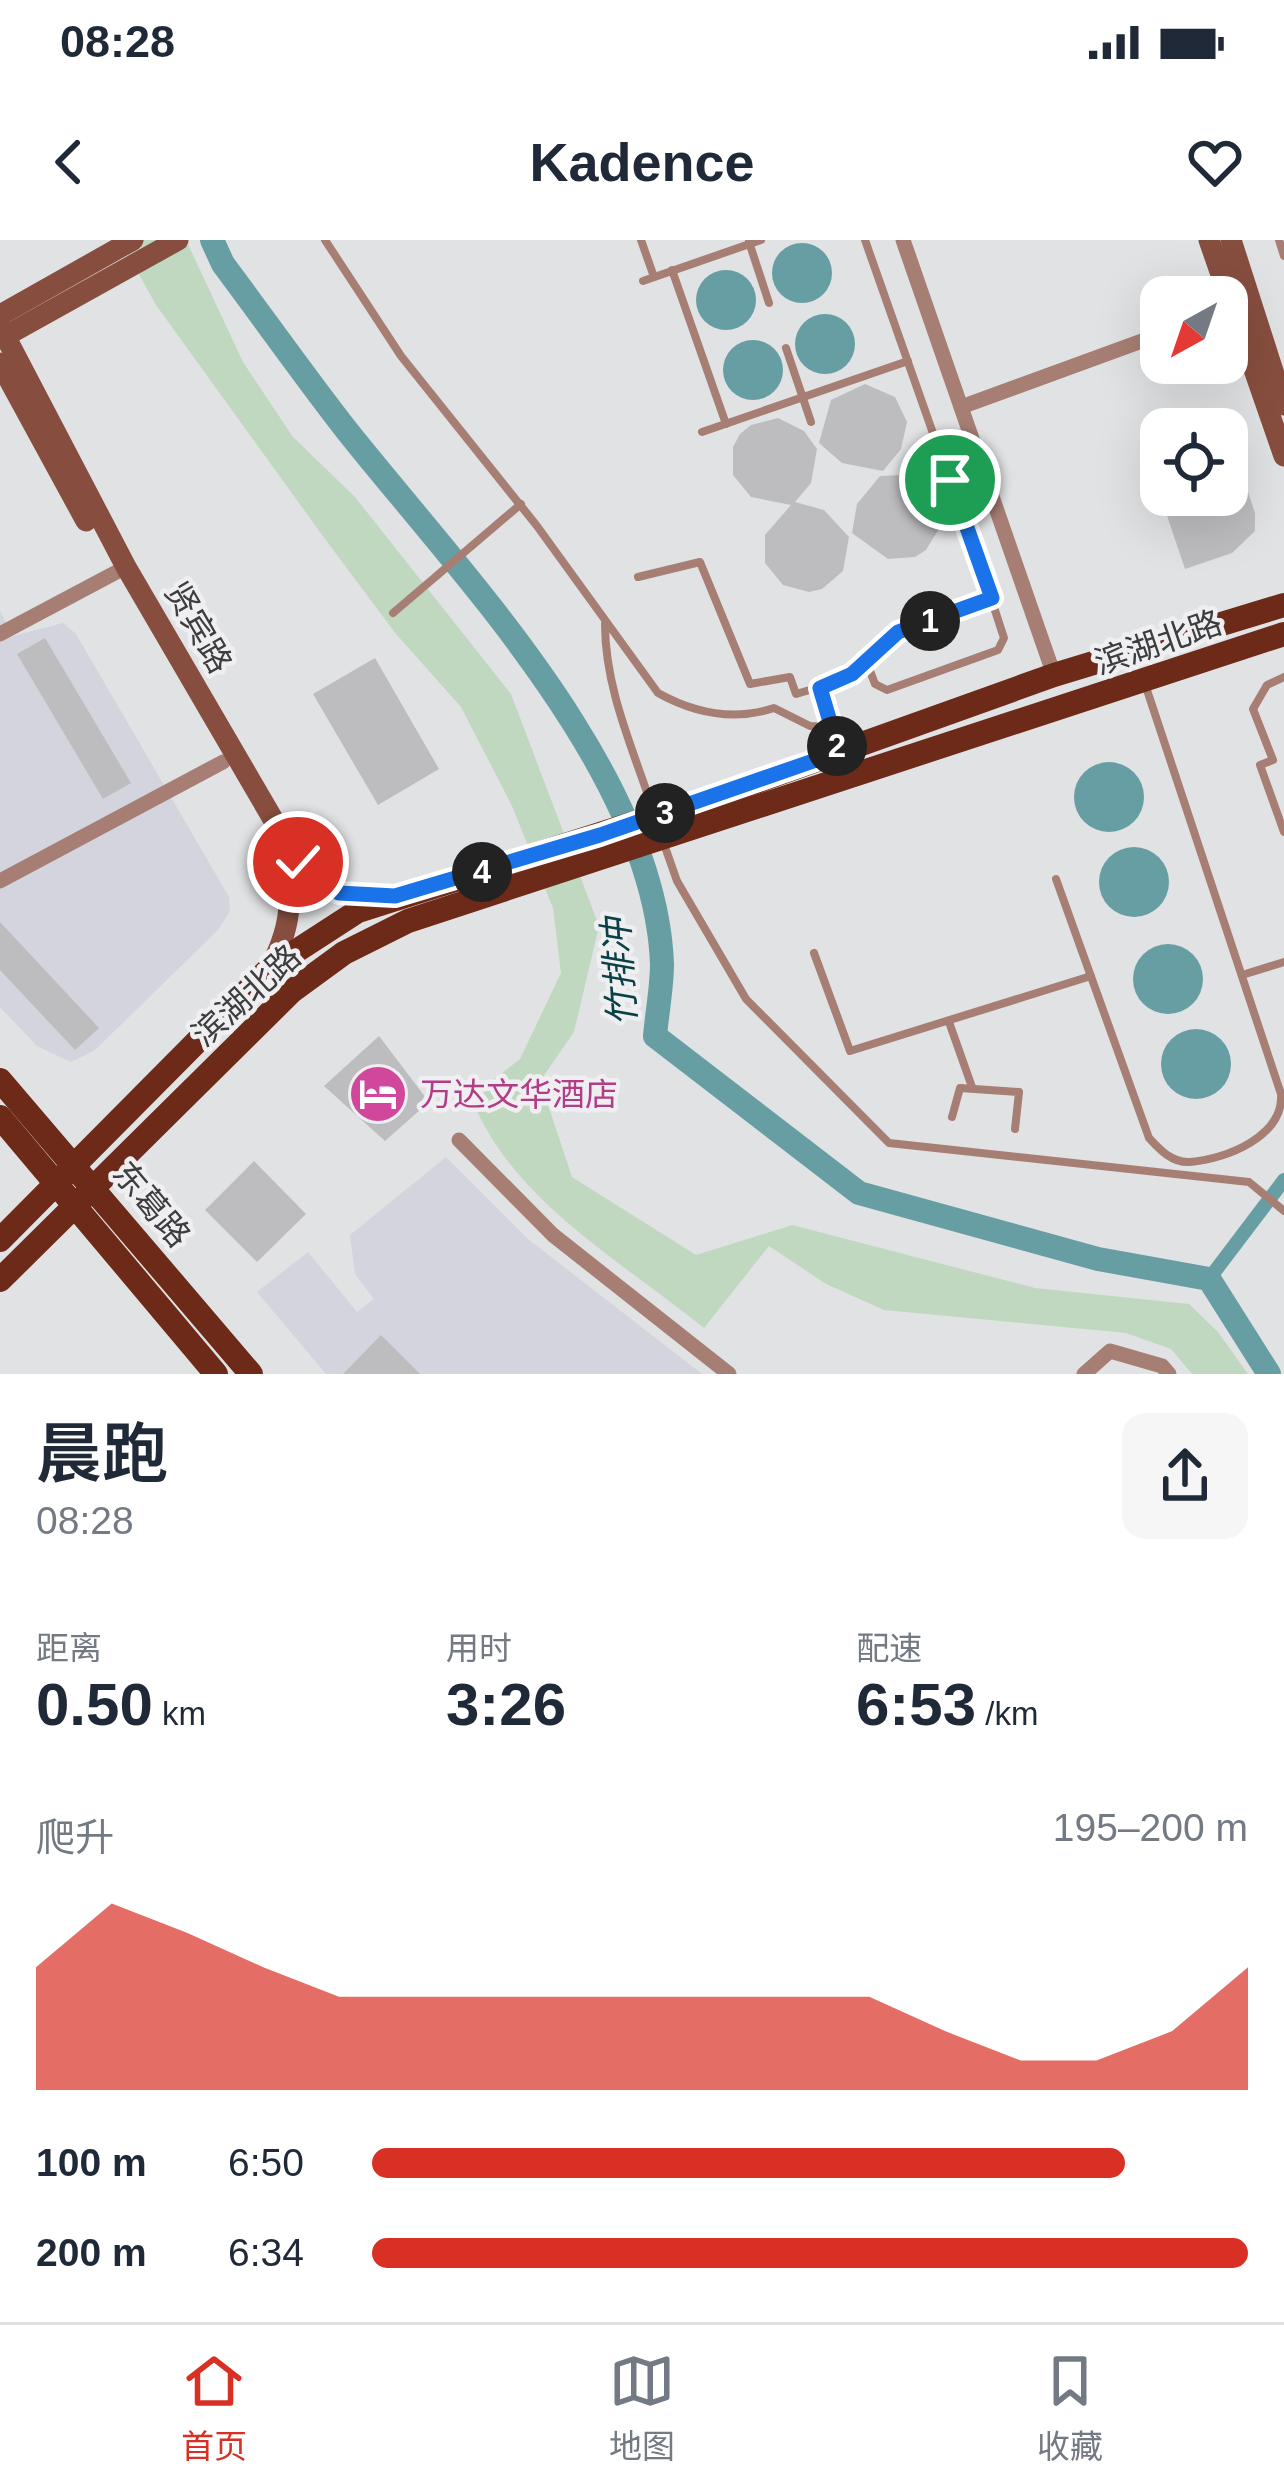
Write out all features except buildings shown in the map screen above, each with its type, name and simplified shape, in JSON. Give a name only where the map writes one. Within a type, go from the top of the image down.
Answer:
[{"type":"main road","points":[[113,263],[134,240]]},
{"type":"main road","points":[[1,329],[113,263],[178,240]]},
{"type":"main road","points":[[1209,240],[1219,276]]},
{"type":"main road","points":[[1231,240],[1282,394]]},
{"type":"main road","name":"贤宾路","points":[[1,329],[120,571],[285,869],[292,895],[290,920],[270,968]]},
{"type":"main road","points":[[1248,360],[1284,456]]},
{"type":"main road","name":"贤宾路","points":[[0,363],[120,571],[298,862],[316,882],[339,893],[395,896]]},
{"type":"main road","name":"滨湖北路","points":[[696,815],[836,740],[1284,605]]},
{"type":"main road","name":"滨湖北路","points":[[0,1280],[292,991],[344,953],[510,876],[696,815],[1144,682],[1284,634]]},
{"type":"main road","name":"滨湖北路","points":[[0,1240],[270,968],[328,926],[395,896],[510,876]]},
{"type":"main road","name":"东葛路","points":[[0,1080],[65,1171],[251,1374]]},
{"type":"main road","name":"东葛路","points":[[0,1117],[65,1171]]},
{"type":"main road","name":"东葛路","points":[[84,1193],[216,1374]]},
{"type":"street","points":[[903,240],[1054,675]]},
{"type":"street","points":[[961,407],[1140,342]]},
{"type":"street","points":[[0,634],[120,571]]},
{"type":"street","points":[[0,881],[223,762]]},
{"type":"street","points":[[459,1140],[553,1235],[729,1374]]},
{"type":"street","points":[[1084,1374],[1110,1351],[1162,1366],[1169,1374]]},
{"type":"lane","points":[[325,240],[401,356],[520,504],[658,693],[683,707],[741,717],[774,708],[836,740]]},
{"type":"lane","points":[[641,240],[655,277]]},
{"type":"lane","points":[[643,281],[761,240]]},
{"type":"lane","points":[[865,240],[1004,638],[998,650],[886,690],[875,685],[867,663]]},
{"type":"lane","points":[[1279,240],[1284,256]]},
{"type":"lane","points":[[749,242],[769,303]]},
{"type":"lane","points":[[672,270],[726,424]]},
{"type":"lane","points":[[786,348],[811,422]]},
{"type":"lane","points":[[702,432],[908,361]]},
{"type":"lane","points":[[393,613],[520,504]]},
{"type":"lane","points":[[638,577],[692,560],[700,562],[750,684],[790,677],[796,694],[820,688],[867,663],[898,632],[992,598]]},
{"type":"lane","points":[[605,624],[605,654],[624,732],[676,881],[746,999],[889,1142],[1249,1182],[1284,1211]]},
{"type":"lane","points":[[1284,677],[1267,685],[1253,709],[1273,760],[1259,765],[1284,832]]},
{"type":"lane","points":[[1056,879],[1149,1138],[1174,1159],[1190,1162],[1251,1142],[1271,1130],[1283,1111],[1144,682]]},
{"type":"lane","points":[[820,688],[836,740]]},
{"type":"lane","points":[[814,953],[850,1051],[1091,976]]},
{"type":"lane","points":[[1242,975],[1284,962]]},
{"type":"lane","points":[[949,1022],[972,1087]]},
{"type":"lane","points":[[952,1117],[957,1092],[972,1087],[1019,1092],[1015,1129]]},
{"type":"shaded area","points":[[0,611],[13,636],[63,623],[76,634],[229,897],[230,911],[218,930],[95,1050],[71,1062],[37,1046],[0,1007]]},
{"type":"shaded area","points":[[446,1157],[528,1239],[702,1374],[326,1374],[257,1292],[308,1252],[357,1312],[374,1299],[355,1274],[350,1235]]},
{"type":"green space","points":[[120,240],[186,240],[243,362],[293,437],[355,497],[511,694],[599,926],[574,1032],[540,1081],[572,1177],[696,1255],[792,1225],[1035,1288],[1189,1304],[1218,1332],[1248,1374],[1192,1374],[1171,1349],[1126,1333],[884,1310],[826,1284],[769,1246],[704,1328],[540,1197],[489,1134],[471,1097],[520,1059],[561,973],[553,908],[512,806],[461,707],[396,634],[325,539],[156,305]]},
{"type":"water","points":[[802,243],[823,252],[832,273],[823,294],[802,303],[781,294],[772,273],[781,252]]},
{"type":"water","points":[[726,270],[747,279],[756,300],[747,321],[726,330],[705,321],[696,300],[705,279]]},
{"type":"water","points":[[825,314],[846,323],[855,344],[846,365],[825,374],[804,365],[795,344],[804,323]]},
{"type":"water","points":[[753,340],[774,349],[783,370],[774,391],[753,400],[732,391],[723,370],[732,349]]},
{"type":"water","points":[[1109,762],[1134,772],[1144,797],[1134,822],[1109,832],[1084,822],[1074,797],[1084,772]]},
{"type":"water","points":[[1134,847],[1159,857],[1169,882],[1159,907],[1134,917],[1109,907],[1099,882],[1109,857]]},
{"type":"water","points":[[1168,944],[1193,954],[1203,979],[1193,1004],[1168,1014],[1143,1004],[1133,979],[1143,954]]},
{"type":"water","points":[[1196,1029],[1221,1039],[1231,1064],[1221,1089],[1196,1099],[1171,1089],[1161,1064],[1171,1039]]},
{"type":"waterway","name":"竹排冲","points":[[212,240],[223,264],[348,432],[495,612],[589,749],[626,820],[651,892],[662,964],[655,1036],[859,1193],[1098,1259],[1209,1279],[1269,1374]]},
{"type":"waterway","points":[[1209,1279],[1284,1180]]},
{"type":"place","name":"万达文华酒店","points":[[378,1094]]},
{"type":"route","points":[[298,862],[316,882],[339,893],[364,898],[395,896],[600,835],[839,752],[820,688],[852,674],[898,632],[992,598],[950,480]]}]
